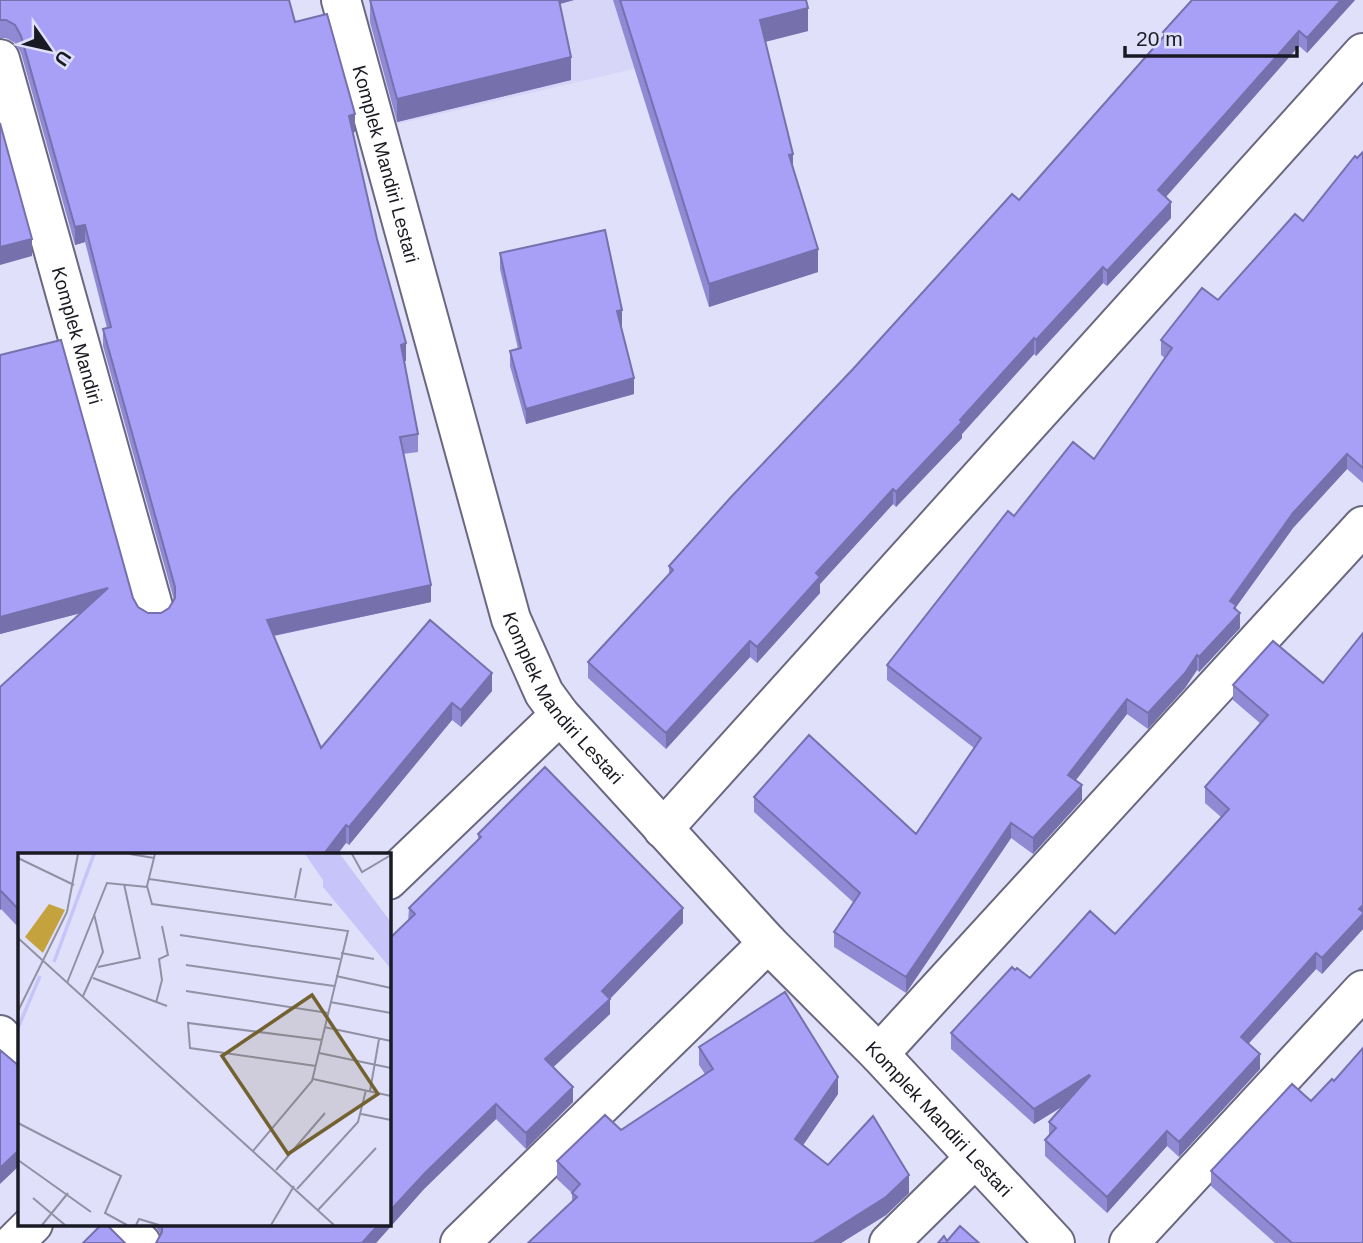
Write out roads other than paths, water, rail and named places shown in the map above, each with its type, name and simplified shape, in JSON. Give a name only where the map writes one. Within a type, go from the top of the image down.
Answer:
[{"type":"street","name":"Komplek Mandiri Lestari","points":[[341,0],[511,619],[544,693],[663,829],[768,943],[879,1054],[1055,1243]]},
{"type":"street","points":[[663,829],[1363,53]]},
{"type":"street","name":"Komplek Mandiri","points":[[0,59],[154,610]]},
{"type":"street","points":[[879,1054],[1363,526]]},
{"type":"street","points":[[390,878],[561,715]]},
{"type":"street","points":[[460,1243],[768,943]]},
{"type":"street","points":[[1129,1243],[1363,990]]},
{"type":"street","points":[[0,1035],[18,1054]]},
{"type":"street","points":[[890,1243],[975,1158]]},
{"type":"street","points":[[13,1243],[31,1226]]},
{"type":"street","points":[[123,1226],[141,1243]]}]
